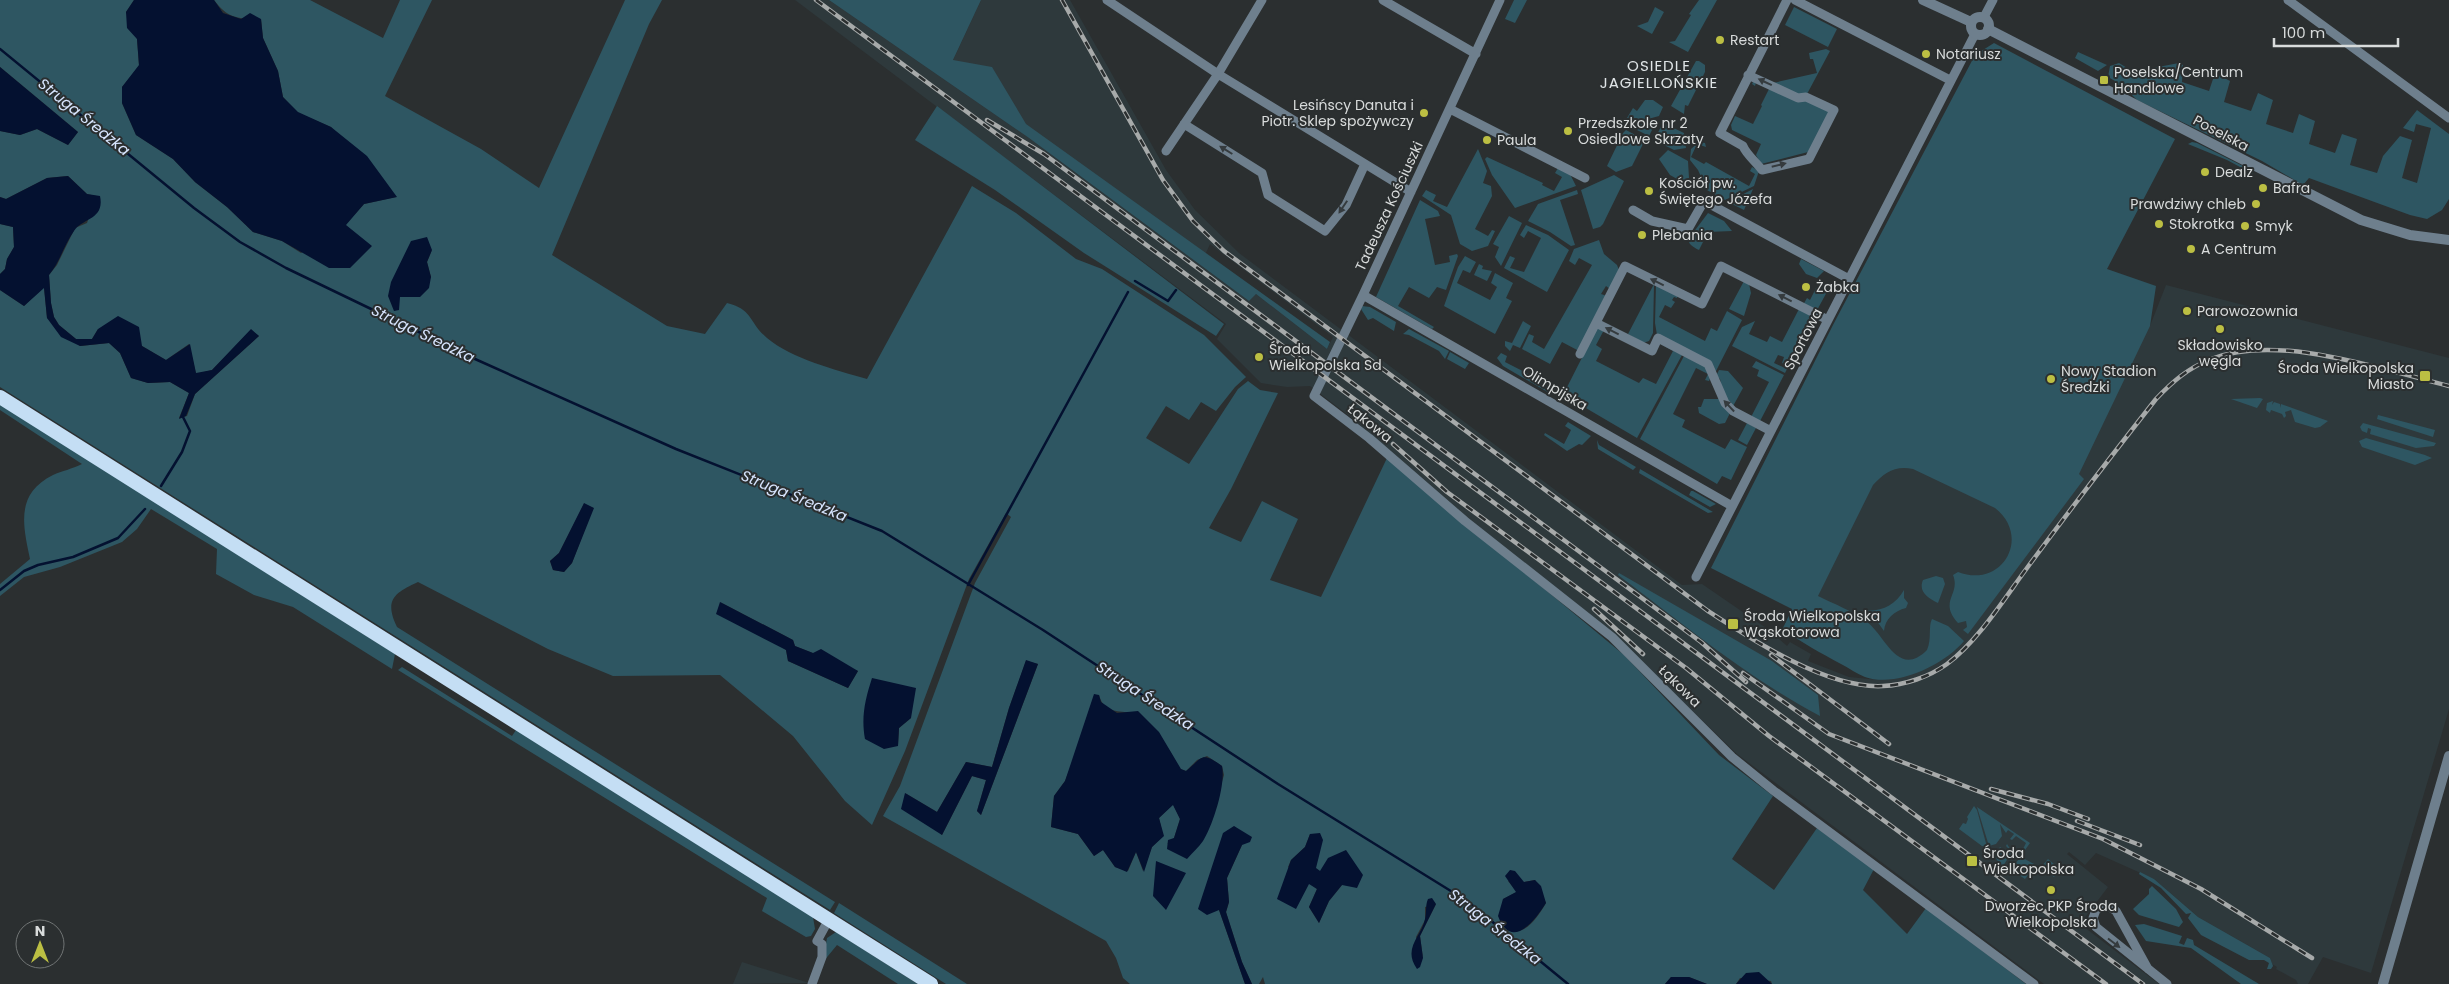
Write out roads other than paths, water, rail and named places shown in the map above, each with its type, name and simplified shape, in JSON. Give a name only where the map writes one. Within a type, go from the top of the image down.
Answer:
[{"type":"highway","points":[[0,397],[931,984]]},
{"type":"street","points":[[1107,0],[1218,74],[1412,192]]},
{"type":"street","points":[[1166,151],[1218,74],[1262,0]]},
{"type":"street","points":[[1383,0],[1476,54]]},
{"type":"street","name":"Tadeusza Kościuszki","points":[[1314,396],[1364,295],[1500,0]]},
{"type":"street","points":[[1748,75],[1798,98],[1806,96],[1834,110],[1809,159],[1762,170],[1753,157],[1745,152],[1743,146],[1720,133],[1748,75],[1787,0]]},
{"type":"street","points":[[1795,0],[1950,80]]},
{"type":"street","points":[[1923,0],[1971,22]]},
{"type":"street","points":[[1984,18],[1993,0]]},
{"type":"street","points":[[2288,0],[2449,118]]},
{"type":"street","points":[[1976,17],[1984,18],[1988,22],[1988,29],[1983,35],[1975,34],[1971,29],[1971,22],[1976,17]]},
{"type":"street","name":"Poselska","points":[[1988,29],[2361,220],[2410,235],[2449,240]]},
{"type":"street","name":"Sportowa","points":[[1696,577],[1975,34]]},
{"type":"street","points":[[1450,109],[1586,178]]},
{"type":"street","points":[[1184,124],[1262,173],[1268,195],[1325,230],[1346,204],[1365,164]]},
{"type":"street","points":[[1633,210],[1652,221],[1688,229],[1704,201],[1849,279]]},
{"type":"street","points":[[1580,354],[1625,266],[1702,304],[1721,266],[1828,320]]},
{"type":"street","name":"Olimpijska","points":[[1364,295],[1732,506]]},
{"type":"street","points":[[1596,323],[1652,351],[1658,338],[1708,364],[1726,403],[1733,411],[1770,431]]},
{"type":"street","name":"Łąkowa","points":[[1314,396],[1369,438],[1465,521],[1612,637],[1732,757],[1774,791],[2034,984]]},
{"type":"street","points":[[2383,984],[2449,756]]},
{"type":"street","points":[[2148,969],[2116,911],[2109,905],[2102,905],[2096,910],[2093,918],[2096,927],[2148,969],[2167,984]]},
{"type":"street","points":[[812,984],[822,957],[822,944],[817,941],[829,919]]},
{"type":"waterway","name":"Struga Średzka","points":[[0,49],[194,208],[240,242],[286,268],[475,359],[676,449],[882,531],[1043,630],[1278,784],[1467,901],[1568,984]]},
{"type":"waterway","points":[[1135,281],[1168,301],[1176,290]]},
{"type":"waterway","points":[[968,585],[1128,292]]},
{"type":"waterway","points":[[161,486],[182,452],[190,431],[183,417]]},
{"type":"waterway","points":[[0,590],[24,571],[38,565],[73,557],[118,538],[145,509]]},
{"type":"railway","points":[[816,0],[2143,984]]},
{"type":"railway","points":[[1062,0],[1163,180],[1193,221],[1224,251],[1708,611],[1769,649],[1792,661],[1838,680],[1861,685],[1883,686],[1900,684],[1932,673],[1958,655],[1980,632],[2156,399],[2181,376],[2211,359],[2238,352],[2267,350],[2298,352],[2330,356],[2449,386]]},
{"type":"railway","points":[[987,120],[1044,154],[1701,642],[1746,682]]},
{"type":"railway","points":[[1393,444],[1447,492],[1686,668],[1769,736],[2106,984]]},
{"type":"railway","points":[[1594,609],[1643,654]]},
{"type":"railway","points":[[1771,655],[1889,744]]},
{"type":"railway","points":[[1743,673],[1829,734],[2103,839],[2201,889],[2312,958]]},
{"type":"railway","points":[[1991,789],[2048,804],[2088,819]]},
{"type":"railway","points":[[2077,821],[2140,845]]},
{"type":"place","name":"Restart","points":[[1720,40]]},
{"type":"place","name":"Notariusz","points":[[1926,54]]},
{"type":"place","name":"Poselska/Centrum Handlowe","points":[[2104,80]]},
{"type":"place","name":"Lesińscy Danuta i Piotr. Sklep spożywczy","points":[[1424,113]]},
{"type":"place","name":"Przedszkole nr 2 Osiedlowe Skrzaty","points":[[1568,131]]},
{"type":"place","name":"Paula","points":[[1487,140]]},
{"type":"place","name":"Dealz","points":[[2205,172]]},
{"type":"place","name":"Bafra","points":[[2263,188]]},
{"type":"place","name":"Kościół pw. Świętego Józefa","points":[[1649,191]]},
{"type":"place","name":"Prawdziwy chleb","points":[[2256,204]]},
{"type":"place","name":"Stokrotka","points":[[2159,224]]},
{"type":"place","name":"Smyk","points":[[2245,226]]},
{"type":"place","name":"Plebania","points":[[1642,235]]},
{"type":"place","name":"A Centrum","points":[[2191,249]]},
{"type":"place","name":"Żabka","points":[[1806,287]]},
{"type":"place","name":"Parowozownia","points":[[2187,311]]},
{"type":"place","name":"Składowisko węgla","points":[[2220,329]]},
{"type":"place","name":"Środa Wielkopolska Sd","points":[[1259,357]]},
{"type":"place","name":"Środa Wielkopolska Miasto","points":[[2425,376]]},
{"type":"place","name":"Nowy Stadion Średzki","points":[[2051,379]]},
{"type":"place","name":"Środa Wielkopolska Wąskotorowa","points":[[1733,624]]},
{"type":"place","name":"Środa Wielkopolska","points":[[1972,861]]},
{"type":"place","name":"Dworzec PKP Środa Wielkopolska","points":[[2051,890]]},
{"type":"district","name":"OSIEDLE JAGIELLOŃSKIE","points":[[1659,74]]}]
